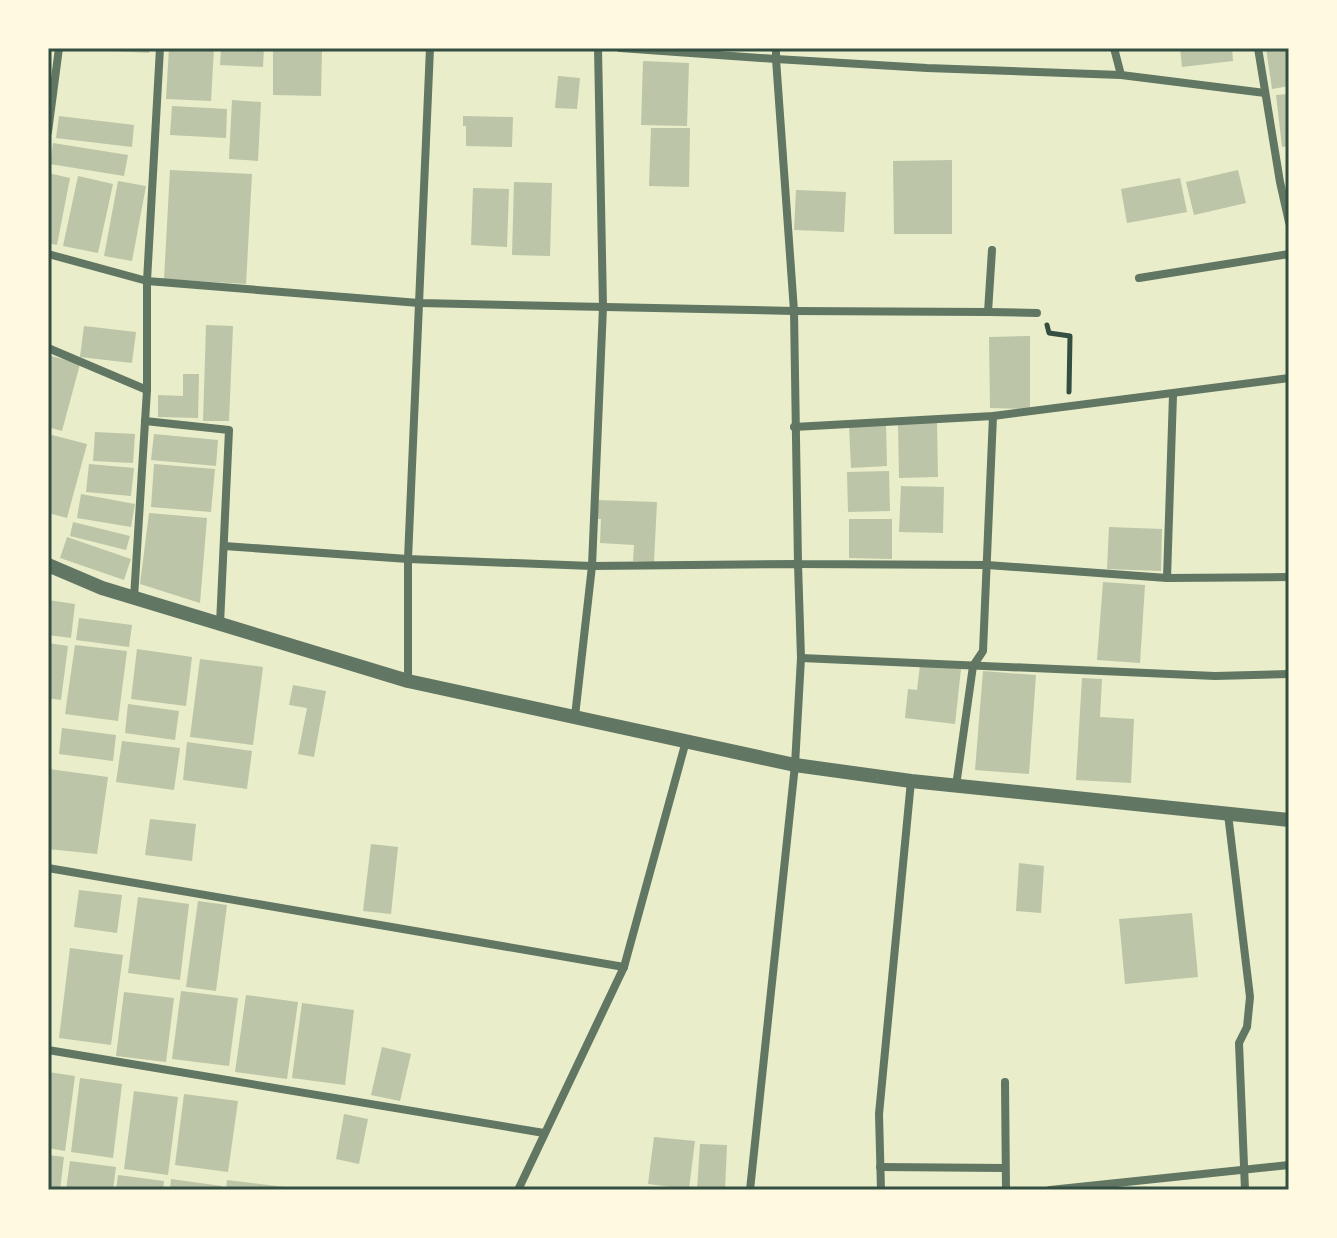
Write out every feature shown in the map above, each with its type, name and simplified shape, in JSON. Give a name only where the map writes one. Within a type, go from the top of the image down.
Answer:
[{"type":"street","points":[[48,132],[59,48]]},
{"type":"street","points":[[134,598],[147,390],[147,281],[160,48]]},
{"type":"street","points":[[408,681],[408,559],[430,48]]},
{"type":"street","points":[[575,716],[592,566],[603,307],[598,48]]},
{"type":"street","points":[[620,48],[927,68],[1121,75],[1265,93]]},
{"type":"street","points":[[750,1190],[795,765],[801,658],[794,311],[776,48]]},
{"type":"street","points":[[1114,48],[1121,75]]},
{"type":"street","points":[[1258,48],[1289,222]]},
{"type":"street","points":[[988,312],[992,250]]},
{"type":"street","points":[[48,254],[147,281],[419,303],[1037,313]]},
{"type":"street","points":[[1139,278],[1289,254]]},
{"type":"street","points":[[48,348],[147,390]]},
{"type":"street","points":[[794,427],[993,416],[1289,378]]},
{"type":"street","points":[[1167,578],[1173,395]]},
{"type":"street","points":[[956,786],[973,666],[983,651],[993,416]]},
{"type":"street","points":[[145,421],[229,430],[220,624]]},
{"type":"street","points":[[224,546],[408,559],[592,566],[987,565],[1167,578],[1289,577]]},
{"type":"street","points":[[48,565],[134,598],[408,681],[795,765],[911,781],[1289,820]]},
{"type":"street","points":[[801,658],[1215,676],[1289,674]]},
{"type":"street","points":[[518,1190],[624,967],[686,741]]},
{"type":"street","points":[[881,1190],[879,1114],[911,781]]},
{"type":"street","points":[[1228,814],[1250,997],[1247,1027],[1239,1043],[1245,1190]]},
{"type":"street","points":[[48,868],[624,967]]},
{"type":"street","points":[[48,1050],[544,1133]]},
{"type":"street","points":[[1005,1082],[1006,1190]]},
{"type":"street","points":[[1050,1190],[1289,1165]]},
{"type":"street","points":[[880,1167],[1004,1168]]},
{"type":"path","points":[[1037,313],[1045,319],[1049,333],[1070,336],[1068,407]]},
{"type":"building","points":[[94,48],[150,48],[149,53]]},
{"type":"building","points":[[169,48],[214,48],[211,101],[166,99]]},
{"type":"building","points":[[221,48],[264,48],[263,67],[220,65]]},
{"type":"building","points":[[273,48],[322,48],[321,96],[273,95]]},
{"type":"building","points":[[1180,48],[1232,48],[1233,61],[1182,67]]},
{"type":"building","points":[[1266,48],[1289,48],[1289,86],[1272,89]]},
{"type":"building","points":[[643,61],[689,63],[687,126],[641,125]]},
{"type":"building","points":[[558,76],[580,78],[577,109],[555,108]]},
{"type":"building","points":[[1289,94],[1289,146],[1282,147],[1276,95]]},
{"type":"building","points":[[232,100],[261,102],[258,161],[229,159]]},
{"type":"building","points":[[172,106],[227,109],[226,138],[170,135]]},
{"type":"building","points":[[59,116],[134,125],[132,147],[56,138]]},
{"type":"building","points":[[463,116],[513,117],[512,147],[466,146]]},
{"type":"building","points":[[651,128],[690,128],[689,187],[649,186]]},
{"type":"building","points":[[53,143],[128,155],[124,176],[50,164]]},
{"type":"building","points":[[952,160],[952,234],[894,234],[893,161]]},
{"type":"building","points":[[170,170],[252,174],[246,284],[164,279]]},
{"type":"building","points":[[1238,170],[1246,203],[1194,215],[1186,182]]},
{"type":"building","points":[[48,173],[70,178],[57,245],[48,243]]},
{"type":"building","points":[[78,176],[113,184],[98,253],[63,246]]},
{"type":"building","points":[[1180,178],[1187,212],[1127,223],[1121,189]]},
{"type":"building","points":[[118,181],[146,186],[132,261],[104,256]]},
{"type":"building","points":[[514,182],[552,183],[550,256],[512,255]]},
{"type":"building","points":[[473,188],[509,189],[507,247],[471,245]]},
{"type":"building","points":[[796,190],[846,192],[844,232],[794,230]]},
{"type":"building","points":[[206,325],[233,326],[229,421],[203,421]]},
{"type":"building","points":[[84,326],[136,332],[132,363],[80,357]]},
{"type":"building","points":[[1030,336],[1030,409],[990,408],[989,337]]},
{"type":"building","points":[[48,355],[80,364],[62,431],[48,427]]},
{"type":"building","points":[[183,374],[199,374],[198,418],[158,417],[158,395],[183,396]]},
{"type":"building","points":[[898,423],[937,423],[938,477],[899,478]]},
{"type":"building","points":[[886,425],[887,466],[851,468],[849,426]]},
{"type":"building","points":[[95,432],[135,434],[133,463],[93,461]]},
{"type":"building","points":[[48,434],[87,444],[67,518],[48,513]]},
{"type":"building","points":[[154,434],[218,440],[216,466],[151,460]]},
{"type":"building","points":[[89,464],[134,468],[131,496],[86,492]]},
{"type":"building","points":[[154,464],[215,469],[211,512],[151,507]]},
{"type":"building","points":[[889,471],[890,511],[848,512],[847,472]]},
{"type":"building","points":[[901,486],[944,487],[943,533],[899,532]]},
{"type":"building","points":[[81,494],[135,504],[131,527],[77,518]]},
{"type":"building","points":[[597,500],[657,502],[654,562],[633,561],[634,545],[600,543],[601,519],[596,519]]},
{"type":"building","points":[[149,513],[207,518],[200,603],[140,584]]},
{"type":"building","points":[[849,519],[892,519],[892,559],[849,558]]},
{"type":"building","points":[[73,522],[130,536],[126,550],[70,536]]},
{"type":"building","points":[[1109,527],[1162,529],[1161,571],[1107,569]]},
{"type":"building","points":[[67,537],[131,559],[124,580],[60,558]]},
{"type":"building","points":[[1103,582],[1145,585],[1140,663],[1097,660]]},
{"type":"building","points":[[48,600],[75,604],[71,638],[48,635]]},
{"type":"building","points":[[79,618],[132,625],[129,647],[76,640]]},
{"type":"building","points":[[48,643],[68,646],[61,700],[48,698]]},
{"type":"building","points":[[75,645],[127,651],[118,721],[65,714]]},
{"type":"building","points":[[137,649],[192,657],[186,706],[131,699]]},
{"type":"building","points":[[200,659],[263,667],[253,745],[190,737]]},
{"type":"building","points":[[920,665],[961,669],[955,724],[905,718],[908,689],[917,690]]},
{"type":"building","points":[[983,671],[1036,675],[1029,774],[975,770]]},
{"type":"building","points":[[1082,678],[1102,679],[1100,717],[1134,719],[1131,783],[1076,780]]},
{"type":"building","points":[[293,685],[326,691],[314,757],[298,754],[307,708],[289,705]]},
{"type":"building","points":[[128,704],[179,711],[175,740],[125,733]]},
{"type":"building","points":[[62,728],[116,735],[113,761],[59,754]]},
{"type":"building","points":[[122,741],[180,748],[174,790],[116,782]]},
{"type":"building","points":[[187,742],[252,751],[247,789],[183,780]]},
{"type":"building","points":[[49,769],[108,777],[97,854],[48,849]]},
{"type":"building","points":[[150,819],[196,824],[192,861],[145,855]]},
{"type":"building","points":[[371,844],[398,847],[391,914],[363,911]]},
{"type":"building","points":[[1019,863],[1044,866],[1041,913],[1016,911]]},
{"type":"building","points":[[79,890],[122,895],[117,933],[74,927]]},
{"type":"building","points":[[138,897],[189,904],[180,980],[128,973]]},
{"type":"building","points":[[198,901],[227,905],[216,991],[186,987]]},
{"type":"building","points":[[1192,913],[1198,977],[1125,984],[1119,919]]},
{"type":"building","points":[[70,948],[123,955],[111,1045],[59,1038]]},
{"type":"building","points":[[181,991],[238,998],[229,1066],[172,1059]]},
{"type":"building","points":[[124,992],[174,998],[166,1062],[116,1056]]},
{"type":"building","points":[[246,995],[298,1002],[287,1079],[235,1072]]},
{"type":"building","points":[[302,1003],[354,1010],[345,1085],[292,1078]]},
{"type":"building","points":[[382,1047],[411,1054],[400,1101],[371,1095]]},
{"type":"building","points":[[48,1072],[75,1076],[65,1151],[48,1148]]},
{"type":"building","points":[[80,1078],[122,1084],[113,1158],[71,1152]]},
{"type":"building","points":[[134,1091],[178,1097],[168,1175],[124,1169]]},
{"type":"building","points":[[184,1094],[238,1101],[228,1172],[175,1165]]},
{"type":"building","points":[[344,1114],[368,1119],[359,1164],[336,1159]]},
{"type":"building","points":[[654,1137],[695,1141],[689,1189],[648,1184]]},
{"type":"building","points":[[700,1144],[727,1145],[725,1190],[697,1190]]},
{"type":"building","points":[[48,1155],[64,1157],[60,1190],[48,1190]]},
{"type":"building","points":[[70,1161],[116,1167],[113,1190],[66,1190]]},
{"type":"building","points":[[118,1175],[164,1181],[163,1190],[116,1190]]},
{"type":"building","points":[[171,1179],[222,1186],[222,1190],[170,1190]]},
{"type":"building","points":[[227,1180],[293,1188],[293,1190],[226,1190]]}]
